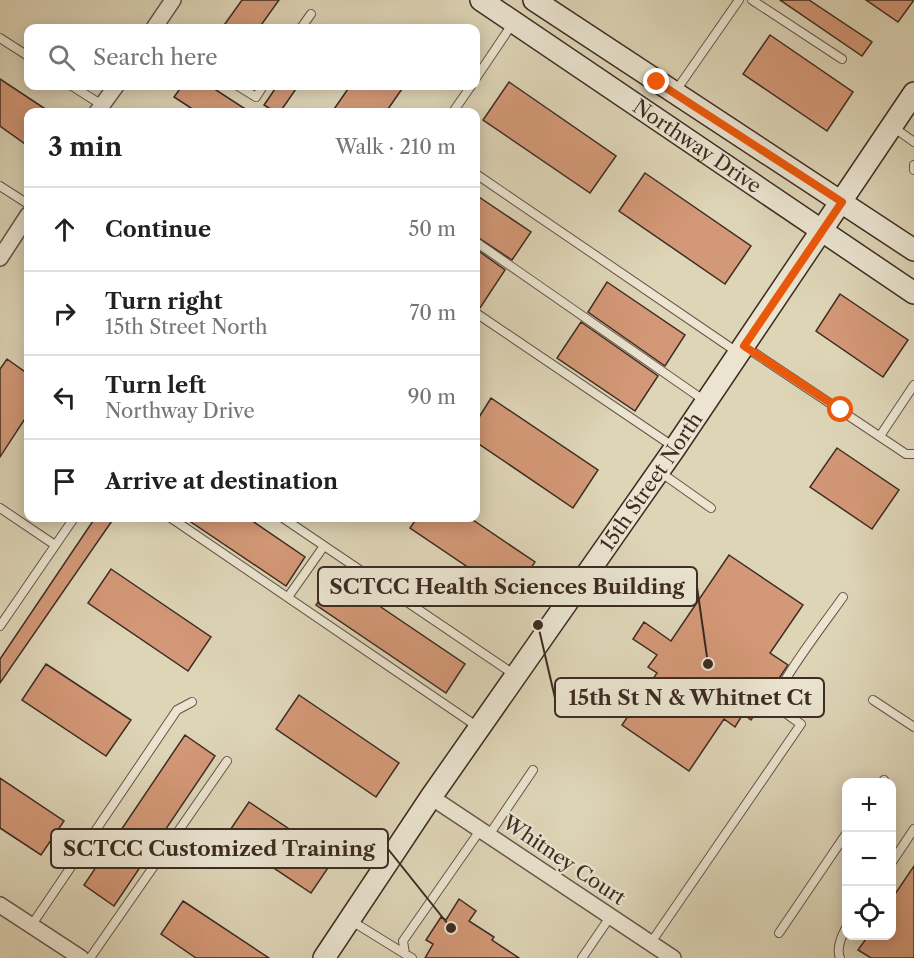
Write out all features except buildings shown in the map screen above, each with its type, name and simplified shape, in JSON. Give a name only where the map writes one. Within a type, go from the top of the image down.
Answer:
[{"type":"street","points":[[157,24],[173,0]]},
{"type":"street","name":"Northway Drive","points":[[481,0],[914,293]]},
{"type":"street","name":"Northway Drive","points":[[534,0],[914,250]]},
{"type":"street","points":[[101,108],[113,90]]},
{"type":"street","name":"15th Street North","points":[[324,958],[431,797],[742,350],[914,93]]},
{"type":"street","points":[[0,258],[24,221]]},
{"type":"street","name":"Whitney Court","points":[[431,797],[673,958]]},
{"type":"street","points":[[0,905],[81,958]]},
{"type":"lane","points":[[674,93],[739,0]]},
{"type":"lane","points":[[752,0],[842,59]]},
{"type":"lane","points":[[304,24],[311,14]]},
{"type":"lane","points":[[480,72],[514,22]]},
{"type":"lane","points":[[0,38],[24,53]]},
{"type":"lane","points":[[77,90],[99,108]]},
{"type":"lane","points":[[245,90],[256,97],[260,90]]},
{"type":"lane","points":[[456,108],[468,90]]},
{"type":"lane","points":[[892,126],[914,142]]},
{"type":"lane","points":[[914,165],[914,170]]},
{"type":"lane","points":[[480,177],[742,350],[906,454],[914,454]]},
{"type":"lane","points":[[0,186],[24,201]]},
{"type":"lane","points":[[480,245],[706,402]]},
{"type":"lane","points":[[480,316],[675,448]]},
{"type":"lane","points":[[880,436],[914,385]]},
{"type":"lane","points":[[659,471],[711,508]]},
{"type":"lane","points":[[0,508],[55,545]]},
{"type":"lane","points":[[0,626],[71,522]]},
{"type":"lane","points":[[177,522],[479,728]]},
{"type":"lane","points":[[289,522],[516,676]]},
{"type":"lane","points":[[288,597],[324,546]]},
{"type":"lane","points":[[650,944],[801,724],[783,711],[778,696],[785,680],[843,597]]},
{"type":"lane","points":[[873,700],[914,727]]},
{"type":"lane","points":[[31,926],[177,710],[192,702]]},
{"type":"lane","points":[[90,958],[227,761]]},
{"type":"lane","points":[[408,956],[403,941],[533,770]]},
{"type":"lane","points":[[896,855],[914,829]]},
{"type":"lane","points":[[778,933],[842,840]]},
{"type":"lane","points":[[582,958],[610,917]]},
{"type":"lane","points":[[350,919],[408,956]]},
{"type":"lane","points":[[840,958],[837,952],[842,934]]},
{"type":"place","name":"15th St N & Whitnet Ct","points":[[538,625]]},
{"type":"place","name":"SCTCC Health Sciences Building","points":[[708,664]]},
{"type":"place","name":"SCTCC Customized Training","points":[[451,928]]},
{"type":"route","points":[[657,82],[842,202],[744,346],[841,410]]}]
